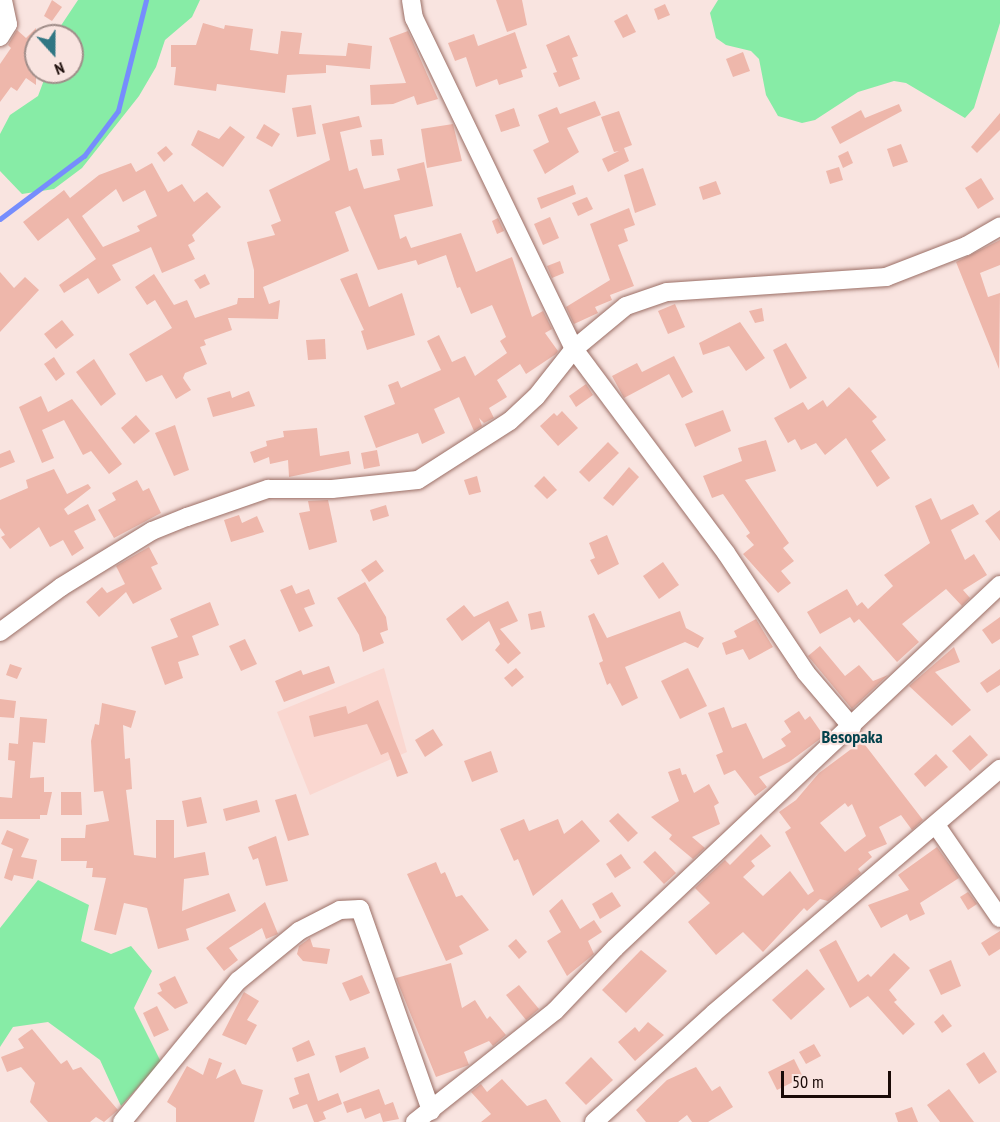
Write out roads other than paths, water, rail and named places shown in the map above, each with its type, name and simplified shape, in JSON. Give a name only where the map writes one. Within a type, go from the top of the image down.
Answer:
[{"type":"street","points":[[0,37],[8,24],[3,0]]},
{"type":"street","points":[[411,0],[414,18],[574,349],[726,553],[806,673],[852,728]]},
{"type":"street","points":[[0,632],[71,581],[152,531],[187,517],[268,489],[332,489],[418,480],[510,421],[536,397],[574,349],[626,306],[668,292],[886,277],[966,246],[1000,226]]},
{"type":"street","points":[[415,1122],[555,1011],[653,911],[852,728],[1000,585]]},
{"type":"street","points":[[594,1122],[714,1014],[1000,769]]},
{"type":"street","points":[[936,825],[1000,918]]},
{"type":"street","points":[[122,1122],[238,981],[299,931],[340,910],[360,909],[431,1111]]},
{"type":"waterway","points":[[0,219],[84,156],[118,111],[146,0]]},
{"type":"district","name":"Besopaka","points":[[852,737]]}]
